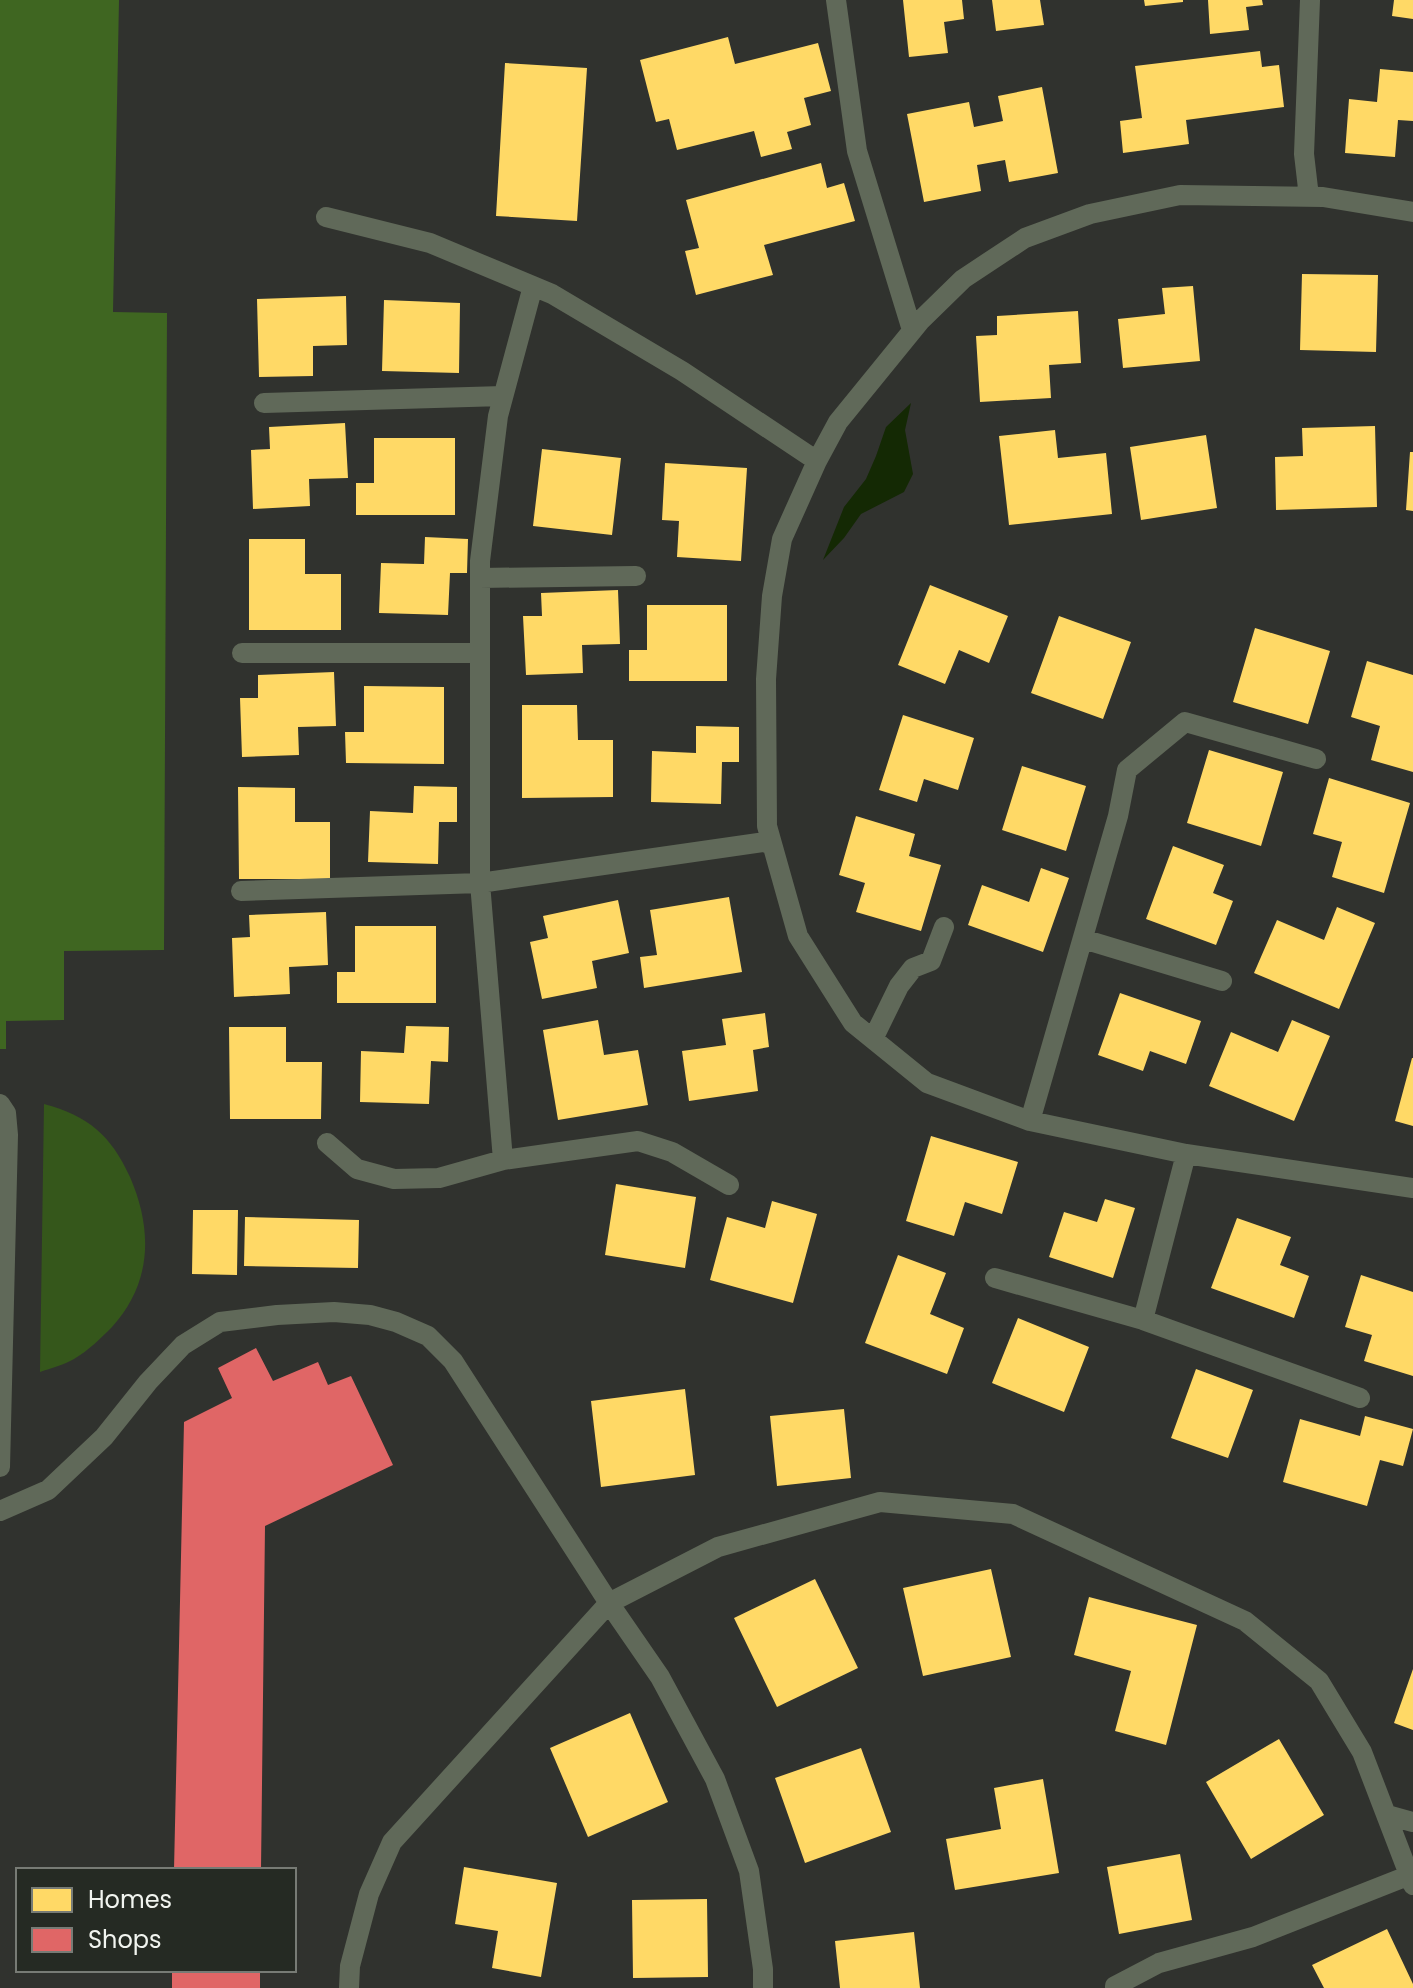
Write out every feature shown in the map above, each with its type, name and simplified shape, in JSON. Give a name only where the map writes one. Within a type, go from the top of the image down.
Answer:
[{"type":"lane","points":[[836,0],[857,151],[912,330]]},
{"type":"lane","points":[[1309,197],[1304,154],[1310,0]]},
{"type":"lane","points":[[1413,212],[1323,197],[1180,195],[1090,214],[1025,238],[963,279],[912,330],[838,422],[817,461],[782,539],[772,596],[766,679],[767,826],[798,936],[853,1023],[927,1083],[1030,1121],[1186,1154],[1413,1188]]},
{"type":"lane","points":[[326,217],[430,243],[552,294],[682,371],[817,461]]},
{"type":"lane","points":[[503,1160],[480,883],[480,561],[498,416],[533,286]]},
{"type":"lane","points":[[264,403],[503,396]]},
{"type":"lane","points":[[480,578],[636,576]]},
{"type":"lane","points":[[242,653],[480,653]]},
{"type":"lane","points":[[1030,1121],[1118,816],[1127,770],[1185,722],[1316,759]]},
{"type":"lane","points":[[241,891],[480,883],[771,841]]},
{"type":"lane","points":[[873,1039],[899,986],[913,968],[931,961],[944,927]]},
{"type":"lane","points":[[1083,939],[1222,981]]},
{"type":"lane","points":[[0,1104],[6,1113],[8,1135],[0,1467]]},
{"type":"lane","points":[[327,1143],[357,1169],[394,1179],[439,1178],[503,1160],[638,1141],[672,1152],[729,1185]]},
{"type":"lane","points":[[1143,1320],[1186,1154]]},
{"type":"lane","points":[[995,1278],[1143,1320],[1360,1398]]},
{"type":"lane","points":[[0,1511],[48,1490],[104,1437],[148,1382],[183,1345],[220,1322],[319,1313],[370,1315],[428,1336],[453,1361],[660,1677],[715,1779],[749,1871],[763,1988]]},
{"type":"lane","points":[[349,1988],[350,1966],[369,1894],[392,1842],[609,1603],[718,1547],[880,1502],[1013,1514],[1245,1621],[1319,1681],[1362,1752],[1412,1880],[1253,1937],[1159,1963],[1115,1988]]},
{"type":"lane","points":[[1387,1815],[1413,1822]]},
{"type":"shaded area","points":[[911,403],[905,430],[913,474],[904,492],[861,514],[823,560],[844,507],[866,479],[886,427]]},
{"type":"shaded area","points":[[44,1104],[86,1121],[115,1150],[130,1177],[143,1217],[145,1255],[135,1292],[112,1327],[74,1359],[40,1372]]},
{"type":"green space","points":[[0,0],[119,0],[113,312],[167,313],[164,950],[64,951],[64,1020],[6,1021],[6,1049],[0,1049]]},
{"type":"building: Homes","points":[[903,0],[962,0],[964,19],[944,22],[948,53],[909,57]]},
{"type":"building: Homes","points":[[992,0],[1040,0],[1044,25],[996,31]]},
{"type":"building: Homes","points":[[1144,0],[1183,0],[1183,2],[1145,6]]},
{"type":"building: Homes","points":[[1208,0],[1262,0],[1263,5],[1246,7],[1249,30],[1210,34]]},
{"type":"building: Homes","points":[[1394,0],[1413,0],[1413,19],[1392,16]]},
{"type":"building: Homes","points":[[728,37],[735,64],[818,43],[831,91],[804,98],[811,125],[787,132],[792,149],[761,157],[754,131],[677,150],[669,119],[656,122],[640,60]]},
{"type":"building: Homes","points":[[1260,51],[1262,67],[1279,65],[1284,107],[1186,120],[1189,144],[1123,153],[1120,121],[1142,118],[1135,66]]},
{"type":"building: Homes","points":[[505,63],[587,68],[577,221],[496,216]]},
{"type":"building: Homes","points":[[1380,69],[1413,72],[1413,121],[1398,120],[1395,157],[1345,153],[1349,99],[1377,102]]},
{"type":"building: Homes","points":[[1042,87],[1058,173],[1009,182],[1005,160],[977,165],[981,191],[924,202],[907,114],[969,102],[974,127],[1003,121],[998,96]]},
{"type":"building: Homes","points":[[821,163],[827,188],[844,183],[855,221],[764,245],[773,275],[696,295],[685,251],[699,248],[686,200]]},
{"type":"building: Homes","points":[[1302,274],[1378,275],[1376,352],[1300,350]]},
{"type":"building: Homes","points":[[1193,286],[1200,361],[1123,368],[1118,319],[1165,314],[1162,288]]},
{"type":"building: Homes","points":[[346,296],[347,345],[313,346],[313,376],[259,377],[257,299]]},
{"type":"building: Homes","points":[[384,300],[460,303],[459,373],[382,371]]},
{"type":"building: Homes","points":[[1078,311],[1081,363],[1049,365],[1051,398],[980,402],[976,336],[997,335],[997,316]]},
{"type":"building: Homes","points":[[345,423],[348,478],[309,479],[310,506],[253,509],[251,450],[270,449],[269,427]]},
{"type":"building: Homes","points":[[1375,426],[1377,507],[1276,510],[1275,457],[1303,456],[1302,428]]},
{"type":"building: Homes","points":[[1055,430],[1058,458],[1106,453],[1112,514],[1009,525],[999,436]]},
{"type":"building: Homes","points":[[1206,435],[1217,508],[1141,520],[1130,447]]},
{"type":"building: Homes","points":[[374,438],[455,438],[455,515],[356,515],[356,483],[374,483]]},
{"type":"building: Homes","points":[[542,449],[621,458],[612,535],[533,526]]},
{"type":"building: Homes","points":[[1410,452],[1413,452],[1413,511],[1406,510]]},
{"type":"building: Homes","points":[[665,463],[747,468],[741,561],[677,557],[679,521],[662,520]]},
{"type":"building: Homes","points":[[425,537],[468,539],[467,573],[450,573],[448,615],[379,613],[381,563],[424,564]]},
{"type":"building: Homes","points":[[249,539],[305,539],[305,574],[341,574],[341,630],[249,630]]},
{"type":"building: Homes","points":[[930,585],[1008,616],[989,663],[959,650],[945,684],[898,665]]},
{"type":"building: Homes","points":[[618,590],[620,644],[582,645],[583,673],[526,675],[523,616],[542,616],[541,593]]},
{"type":"building: Homes","points":[[647,605],[727,605],[727,681],[629,681],[629,650],[647,650]]},
{"type":"building: Homes","points":[[1059,616],[1131,642],[1103,719],[1031,693]]},
{"type":"building: Homes","points":[[1255,628],[1330,651],[1308,724],[1233,702]]},
{"type":"building: Homes","points":[[1367,661],[1413,675],[1413,772],[1371,760],[1380,726],[1351,717]]},
{"type":"building: Homes","points":[[334,672],[336,726],[298,727],[299,755],[242,757],[240,698],[258,698],[258,675]]},
{"type":"building: Homes","points":[[364,686],[444,687],[444,764],[346,763],[345,732],[364,732]]},
{"type":"building: Homes","points":[[522,705],[577,705],[578,740],[613,740],[613,797],[522,798]]},
{"type":"building: Homes","points":[[903,715],[974,738],[958,790],[924,779],[917,802],[879,790]]},
{"type":"building: Homes","points":[[696,726],[739,727],[739,762],[722,762],[721,804],[651,802],[652,751],[696,753]]},
{"type":"building: Homes","points":[[1209,750],[1283,772],[1261,846],[1187,823]]},
{"type":"building: Homes","points":[[1022,766],[1086,786],[1066,851],[1002,830]]},
{"type":"building: Homes","points":[[1329,778],[1410,803],[1384,893],[1332,877],[1342,842],[1313,834]]},
{"type":"building: Homes","points":[[414,786],[457,787],[457,822],[439,822],[438,864],[368,862],[370,811],[413,813]]},
{"type":"building: Homes","points":[[238,787],[295,788],[295,822],[330,822],[330,879],[239,879]]},
{"type":"building: Homes","points":[[856,816],[915,834],[909,856],[941,865],[921,931],[856,912],[865,883],[839,875]]},
{"type":"building: Homes","points":[[1173,846],[1224,865],[1213,893],[1233,901],[1216,945],[1146,919]]},
{"type":"building: Homes","points":[[1041,868],[1069,878],[1043,952],[968,925],[982,885],[1029,902]]},
{"type":"building: Homes","points":[[729,897],[742,972],[644,988],[640,957],[657,955],[650,910]]},
{"type":"building: Homes","points":[[618,900],[629,953],[592,961],[597,988],[542,999],[530,942],[548,938],[543,916]]},
{"type":"building: Homes","points":[[1337,907],[1375,923],[1339,1009],[1254,973],[1277,920],[1324,940]]},
{"type":"building: Homes","points":[[326,912],[328,965],[289,967],[290,994],[234,997],[232,938],[250,937],[249,915]]},
{"type":"building: Homes","points":[[355,926],[436,926],[436,1003],[337,1003],[337,972],[355,972]]},
{"type":"building: Homes","points":[[1120,993],[1201,1021],[1186,1064],[1150,1051],[1143,1071],[1098,1055]]},
{"type":"building: Homes","points":[[765,1013],[769,1047],[753,1050],[758,1091],[689,1101],[682,1051],[726,1045],[722,1019]]},
{"type":"building: Homes","points":[[598,1020],[604,1055],[638,1050],[648,1105],[558,1120],[543,1030]]},
{"type":"building: Homes","points":[[1292,1020],[1330,1036],[1294,1121],[1209,1086],[1231,1032],[1278,1052]]},
{"type":"building: Homes","points":[[406,1026],[449,1027],[448,1062],[431,1061],[429,1104],[360,1102],[361,1051],[404,1053]]},
{"type":"building: Homes","points":[[229,1027],[286,1027],[286,1062],[322,1062],[321,1119],[230,1119]]},
{"type":"building: Homes","points":[[1413,1058],[1413,1126],[1395,1121]]},
{"type":"building: Homes","points":[[931,1136],[1018,1162],[1002,1214],[965,1202],[954,1236],[906,1221]]},
{"type":"building: Homes","points":[[616,1184],[696,1197],[685,1268],[605,1255]]},
{"type":"building: Homes","points":[[1105,1199],[1135,1208],[1113,1278],[1049,1257],[1064,1212],[1097,1222]]},
{"type":"building: Homes","points":[[772,1201],[817,1214],[793,1303],[710,1280],[727,1217],[765,1228]]},
{"type":"building: Homes","points":[[193,1210],[238,1210],[237,1275],[192,1274]]},
{"type":"building: Homes","points":[[245,1217],[359,1220],[358,1268],[244,1266]]},
{"type":"building: Homes","points":[[1237,1218],[1291,1237],[1280,1265],[1309,1276],[1294,1318],[1211,1288]]},
{"type":"building: Homes","points":[[898,1255],[946,1273],[930,1314],[964,1328],[947,1374],[865,1343]]},
{"type":"building: Homes","points":[[1361,1275],[1413,1292],[1413,1376],[1364,1361],[1372,1335],[1345,1327]]},
{"type":"building: Homes","points":[[1018,1318],[1089,1347],[1064,1412],[992,1383]]},
{"type":"building: Homes","points":[[1196,1369],[1253,1390],[1228,1458],[1171,1438]]},
{"type":"building: Homes","points":[[685,1389],[695,1475],[601,1487],[591,1401]]},
{"type":"building: Homes","points":[[844,1409],[851,1478],[777,1486],[770,1416]]},
{"type":"building: Homes","points":[[1365,1416],[1413,1429],[1403,1466],[1380,1460],[1367,1506],[1283,1482],[1300,1419],[1360,1436]]},
{"type":"building: Homes","points":[[991,1569],[1011,1657],[923,1676],[903,1588]]},
{"type":"building: Homes","points":[[815,1579],[858,1668],[777,1707],[734,1618]]},
{"type":"building: Homes","points":[[1089,1597],[1197,1625],[1166,1745],[1115,1731],[1131,1671],[1074,1655]]},
{"type":"building: Homes","points":[[1413,1669],[1413,1730],[1394,1723]]},
{"type":"building: Homes","points":[[630,1713],[668,1802],[588,1837],[550,1748]]},
{"type":"building: Homes","points":[[1279,1739],[1324,1815],[1251,1859],[1206,1782]]},
{"type":"building: Homes","points":[[861,1748],[891,1832],[805,1863],[775,1778]]},
{"type":"building: Homes","points":[[1043,1779],[1059,1873],[955,1890],[946,1839],[1001,1829],[994,1788]]},
{"type":"building: Homes","points":[[1180,1854],[1192,1920],[1119,1934],[1107,1867]]},
{"type":"building: Homes","points":[[464,1867],[557,1883],[541,1977],[492,1968],[498,1931],[455,1924]]},
{"type":"building: Homes","points":[[707,1899],[708,1977],[633,1978],[632,1900]]},
{"type":"building: Homes","points":[[1387,1929],[1413,1988],[1324,1988],[1312,1965]]},
{"type":"building: Homes","points":[[914,1932],[920,1988],[840,1988],[835,1941]]},
{"type":"building: Shops","points":[[256,1348],[273,1381],[318,1362],[328,1385],[351,1376],[393,1465],[265,1526],[261,1868],[174,1868],[184,1422],[232,1398],[218,1368]]},
{"type":"building: Shops","points":[[172,1972],[260,1972],[260,1988],[172,1988]]}]
